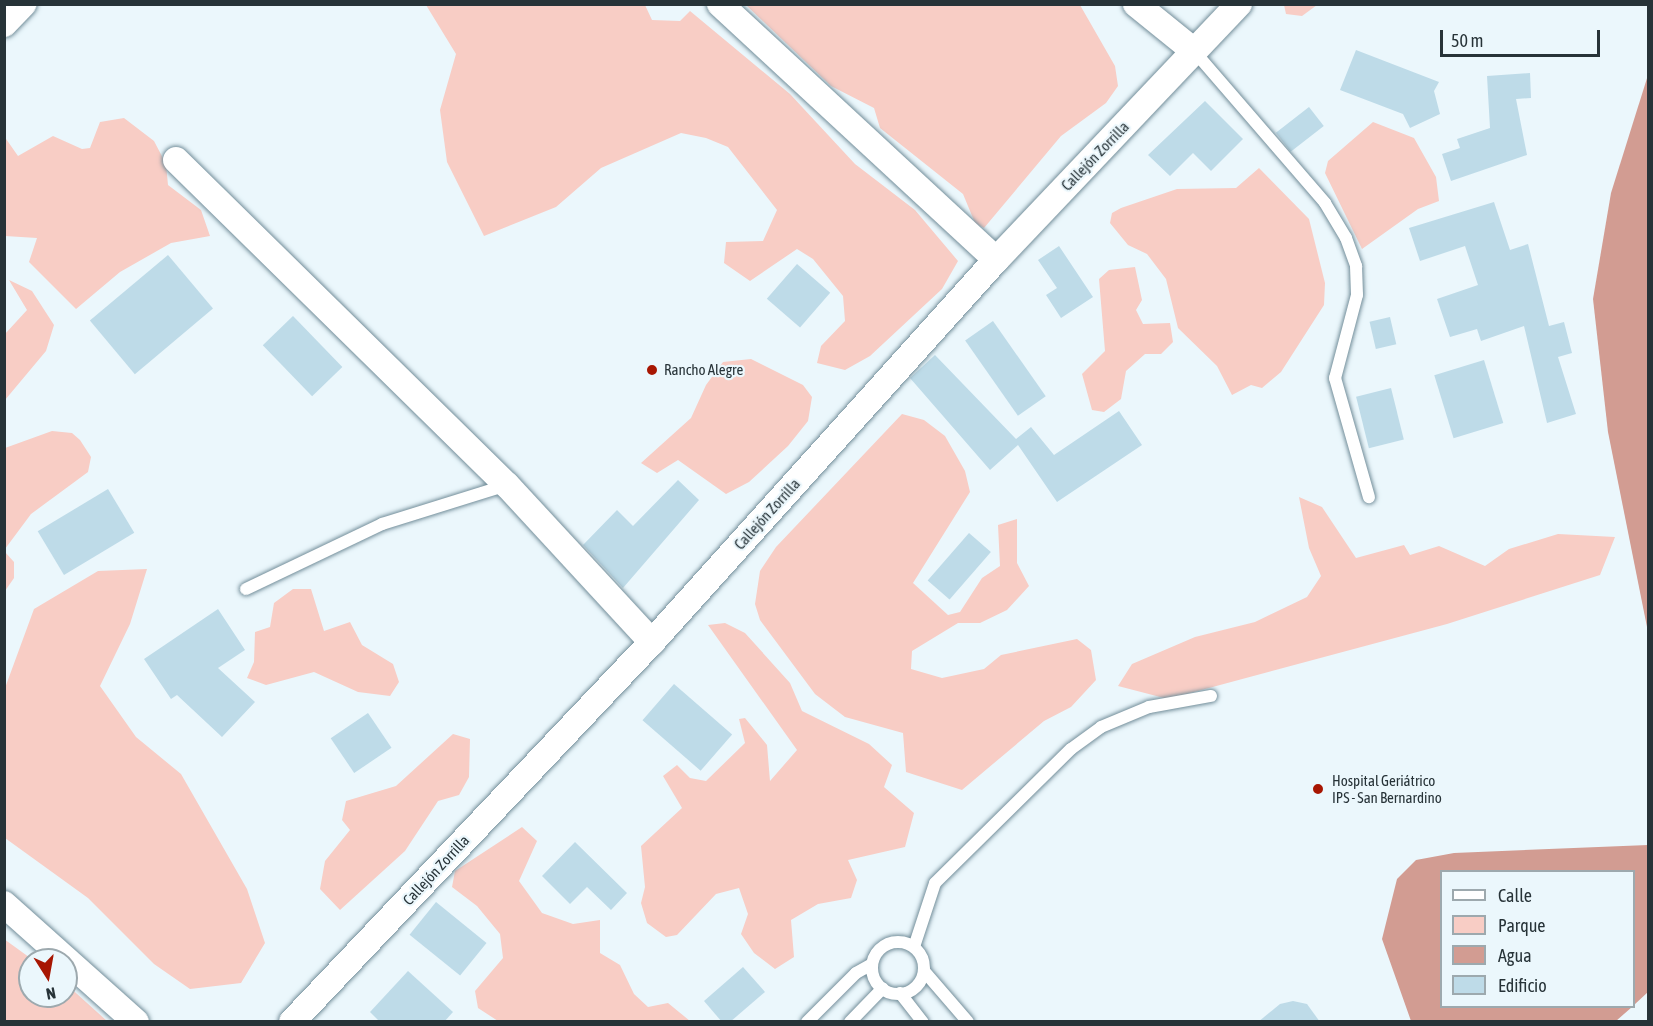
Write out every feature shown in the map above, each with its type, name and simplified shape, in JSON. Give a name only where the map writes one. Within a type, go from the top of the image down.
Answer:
[{"type":"street","points":[[4,24],[23,4]]},
{"type":"street","points":[[720,4],[996,260]]},
{"type":"street","points":[[1136,4],[1194,51]]},
{"type":"street","name":"Callejón Zorrilla","points":[[292,1022],[652,642],[996,260],[1239,4]]},
{"type":"street","points":[[176,160],[507,485],[652,642]]},
{"type":"street","points":[[4,904],[136,1022]]},
{"type":"lane","points":[[1194,51],[1325,203],[1346,237],[1356,266],[1357,295],[1335,378],[1369,497]]},
{"type":"lane","points":[[246,589],[382,524],[507,485]]},
{"type":"lane","points":[[968,1022],[924,971],[914,947],[935,883],[1071,749],[1101,727],[1149,707],[1210,696]]},
{"type":"lane","points":[[807,1022],[856,973],[872,964],[888,944],[914,947]]},
{"type":"lane","points":[[872,964],[883,988],[900,993],[922,1022]]},
{"type":"lane","points":[[900,993],[916,987],[924,971]]},
{"type":"lane","points":[[850,1022],[883,988]]},
{"type":"green space","points":[[1284,4],[1317,5],[1302,16],[1286,14]]},
{"type":"green space","points":[[426,5],[645,5],[652,20],[680,21],[690,11],[790,94],[855,164],[915,210],[958,261],[942,289],[870,356],[845,370],[817,363],[821,346],[845,321],[843,296],[813,259],[797,249],[750,281],[724,263],[726,242],[763,241],[777,210],[728,147],[706,138],[681,133],[601,168],[556,207],[484,236],[447,162],[440,110],[456,54]]},
{"type":"green space","points":[[746,5],[1080,5],[1115,66],[1118,86],[1106,103],[1061,136],[984,228],[975,223],[963,194],[880,128],[874,108],[831,86]]},
{"type":"green space","points":[[124,118],[154,141],[166,164],[168,185],[201,210],[210,236],[171,243],[120,272],[76,309],[29,262],[37,238],[5,236],[4,136],[18,156],[53,136],[82,149],[90,148],[100,122]]},
{"type":"green space","points":[[1373,122],[1414,138],[1436,177],[1439,201],[1418,209],[1362,249],[1325,173],[1328,161]]},
{"type":"green space","points":[[1259,168],[1309,219],[1325,283],[1324,305],[1281,372],[1262,388],[1251,385],[1232,395],[1217,366],[1178,328],[1166,279],[1147,254],[1128,245],[1110,223],[1112,213],[1121,208],[1177,189],[1236,188]]},
{"type":"green space","points":[[1135,267],[1142,300],[1136,310],[1143,324],[1170,323],[1173,342],[1161,354],[1145,354],[1126,371],[1121,399],[1104,412],[1092,410],[1082,374],[1105,351],[1099,279],[1109,270]]},
{"type":"green space","points":[[9,280],[32,291],[54,325],[46,351],[5,400],[5,334],[27,310]]},
{"type":"green space","points":[[751,359],[803,385],[812,397],[808,421],[788,446],[749,482],[726,494],[678,460],[657,473],[641,463],[691,418],[706,385],[723,362]]},
{"type":"green space","points":[[902,414],[924,420],[945,436],[965,471],[970,492],[913,583],[948,615],[960,612],[982,578],[1000,566],[998,525],[1017,519],[1017,563],[1029,586],[1007,610],[980,623],[958,623],[912,651],[911,669],[942,678],[984,669],[1001,655],[1077,639],[1091,650],[1096,680],[1071,707],[1044,721],[962,790],[906,772],[903,733],[845,717],[815,694],[760,620],[755,604],[760,571],[776,547]]},
{"type":"green space","points":[[52,431],[72,433],[80,440],[91,457],[88,472],[31,514],[5,549],[5,448]]},
{"type":"green space","points":[[1299,497],[1322,507],[1356,558],[1404,545],[1410,555],[1439,546],[1485,566],[1509,549],[1558,534],[1615,537],[1600,575],[1447,624],[1168,699],[1118,686],[1132,664],[1195,637],[1255,622],[1307,597],[1321,576],[1309,548]]},
{"type":"green space","points":[[5,552],[14,562],[14,578],[5,591]]},
{"type":"green space","points":[[147,569],[130,624],[100,686],[136,737],[181,774],[247,889],[265,943],[241,983],[190,989],[154,964],[88,898],[5,838],[5,688],[34,609],[98,571]]},
{"type":"green space","points":[[293,589],[311,589],[324,631],[350,622],[362,645],[393,664],[399,682],[390,696],[358,692],[314,672],[266,685],[247,678],[254,662],[255,632],[270,627],[274,603]]},
{"type":"green space","points":[[725,623],[745,633],[790,683],[802,711],[869,744],[892,765],[884,787],[914,813],[905,847],[848,860],[857,880],[851,898],[818,904],[791,920],[794,957],[775,969],[754,953],[741,934],[748,914],[739,888],[716,894],[677,935],[666,937],[647,923],[641,903],[645,887],[641,846],[682,808],[663,776],[677,765],[690,778],[706,781],[745,743],[739,719],[745,718],[767,745],[770,781],[797,750],[708,625]]},
{"type":"green space","points":[[453,734],[470,739],[469,777],[459,795],[438,801],[405,851],[340,910],[320,889],[325,861],[350,830],[342,820],[346,801],[396,786]]},
{"type":"green space","points":[[522,827],[537,841],[519,881],[542,913],[573,924],[600,920],[600,953],[620,965],[634,994],[648,1007],[668,1003],[690,1021],[498,1021],[478,1008],[475,991],[503,958],[500,934],[477,906],[452,887],[455,871]]},
{"type":"green space","points":[[4,939],[18,949],[18,1008],[78,1008],[78,995],[107,1021],[5,1021]]},
{"type":"water","points":[[1648,75],[1648,632],[1608,432],[1593,299],[1611,193]]},
{"type":"water","points":[[1648,845],[1648,992],[1635,1004],[1635,870],[1440,870],[1440,1008],[1631,1008],[1616,1021],[1411,1021],[1382,939],[1397,879],[1416,860],[1454,853]]},
{"type":"building","points":[[1356,50],[1439,82],[1434,91],[1440,114],[1410,128],[1403,114],[1340,90]]},
{"type":"building","points":[[1530,73],[1531,98],[1516,99],[1527,155],[1451,181],[1442,154],[1460,148],[1457,139],[1490,128],[1487,76]]},
{"type":"building","points":[[1205,101],[1243,139],[1211,171],[1193,153],[1170,176],[1148,155]]},
{"type":"building","points":[[1309,107],[1324,126],[1291,152],[1276,133]]},
{"type":"building","points":[[1494,202],[1510,250],[1528,244],[1549,326],[1564,322],[1572,353],[1558,357],[1576,414],[1547,423],[1524,326],[1481,341],[1477,329],[1450,337],[1437,299],[1478,285],[1465,246],[1420,261],[1409,228]]},
{"type":"building","points":[[1059,246],[1093,297],[1061,318],[1046,295],[1057,288],[1038,260]]},
{"type":"building","points":[[168,255],[213,309],[135,374],[90,321]]},
{"type":"building","points":[[797,264],[830,293],[800,328],[767,299]]},
{"type":"building","points":[[293,316],[342,367],[312,396],[263,345]]},
{"type":"building","points":[[1390,317],[1396,344],[1376,349],[1370,322]]},
{"type":"building","points":[[993,321],[1046,396],[1018,416],[965,341]]},
{"type":"building","points":[[935,355],[1016,439],[1031,427],[1054,455],[1119,411],[1142,445],[1057,502],[1018,445],[990,470],[910,378]]},
{"type":"building","points":[[1484,360],[1503,423],[1454,438],[1434,375]]},
{"type":"building","points":[[1391,388],[1404,439],[1369,448],[1356,397]]},
{"type":"building","points":[[678,480],[699,500],[623,588],[583,545],[617,510],[633,526]]},
{"type":"building","points":[[108,489],[134,533],[64,575],[38,531]]},
{"type":"building","points":[[969,533],[991,552],[950,600],[928,581]]},
{"type":"building","points":[[218,609],[245,650],[218,668],[255,702],[222,737],[177,695],[171,699],[144,659]]},
{"type":"building","points":[[674,684],[732,735],[701,771],[643,720]]},
{"type":"building","points":[[368,713],[391,748],[354,773],[331,738]]},
{"type":"building","points":[[575,842],[627,893],[611,910],[587,887],[570,904],[542,876]]},
{"type":"building","points":[[436,902],[487,943],[460,976],[410,935]]},
{"type":"building","points":[[743,967],[765,992],[730,1022],[722,1022],[704,1001]]},
{"type":"building","points":[[408,971],[453,1012],[444,1022],[380,1022],[370,1012]]},
{"type":"building","points":[[1293,1001],[1307,1004],[1320,1022],[1258,1022],[1280,1004]]},
{"type":"place","name":"Rancho Alegre","points":[[652,370]]},
{"type":"place","name":"Hospital Geriátrico IPS - San Bernardino","points":[[1318,789]]}]
